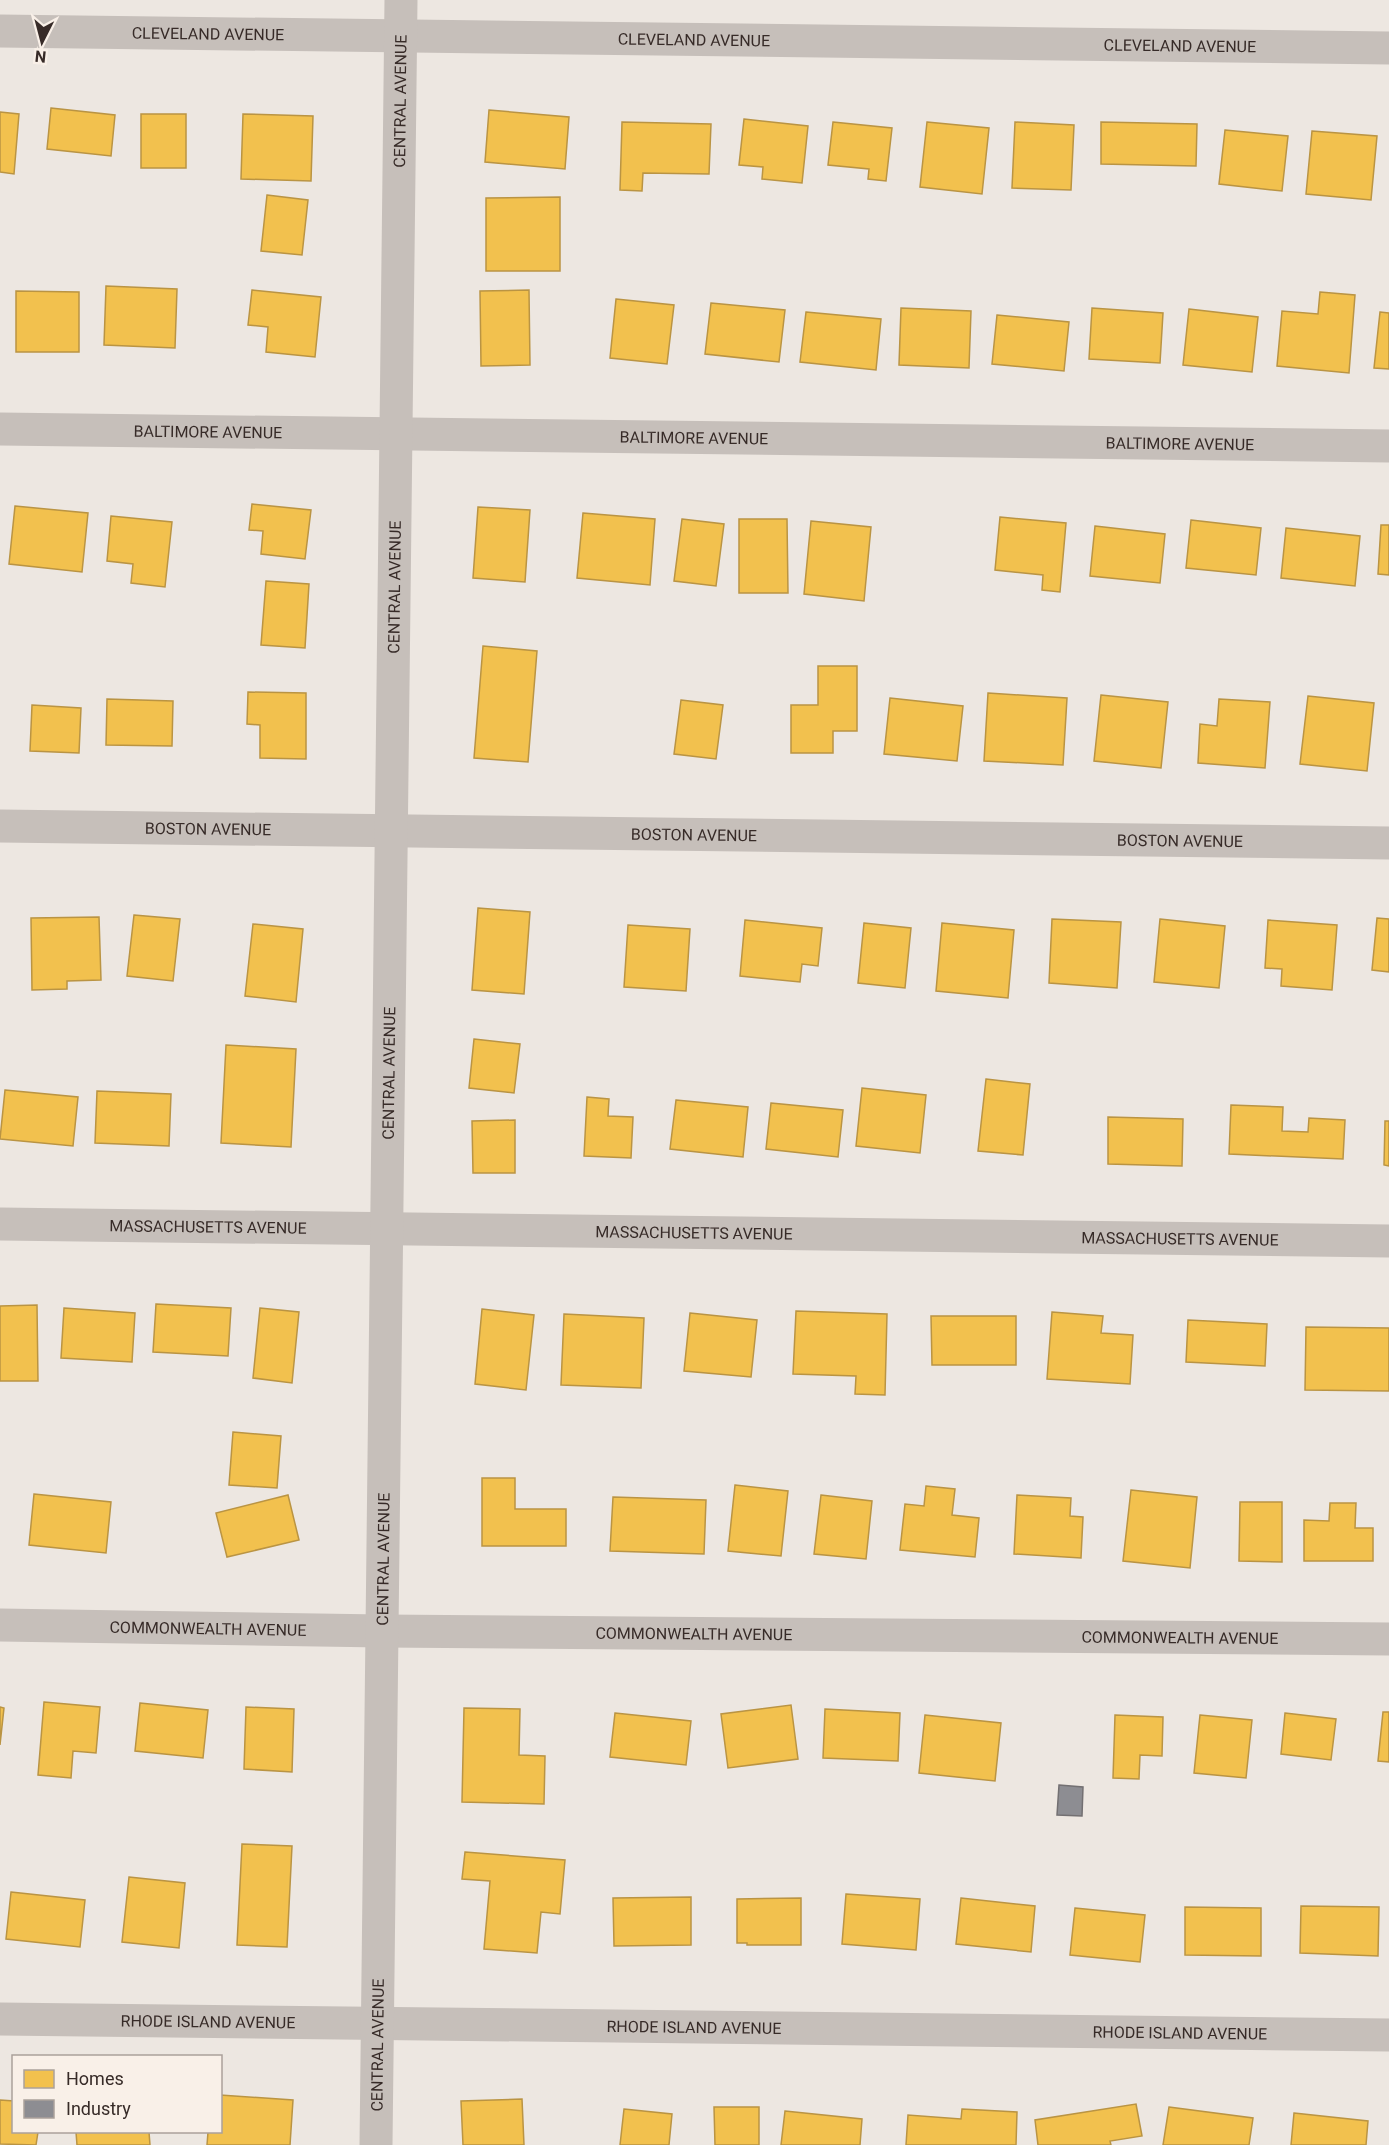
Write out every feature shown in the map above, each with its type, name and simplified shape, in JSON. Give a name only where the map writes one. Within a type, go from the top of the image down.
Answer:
[{"type":"street","name":"CENTRAL AVENUE","points":[[376,2145],[401,0]]},
{"type":"street","name":"CLEVELAND AVENUE","points":[[0,31],[1389,48]]},
{"type":"street","name":"BALTIMORE AVENUE","points":[[0,429],[1389,446]]},
{"type":"street","name":"BOSTON AVENUE","points":[[0,826],[1389,843]]},
{"type":"street","name":"MASSACHUSETTS AVENUE","points":[[0,1224],[1389,1241]]},
{"type":"street","name":"COMMONWEALTH AVENUE","points":[[0,1625],[382,1631],[1389,1639]]},
{"type":"street","name":"RHODE ISLAND AVENUE","points":[[0,2019],[1389,2035]]},
{"type":"building: Homes","points":[[51,108],[115,115],[111,156],[47,149]]},
{"type":"building: Homes","points":[[489,110],[569,117],[565,169],[485,162]]},
{"type":"building: Homes","points":[[0,112],[19,114],[14,174],[0,172]]},
{"type":"building: Homes","points":[[141,114],[186,114],[186,168],[141,168]]},
{"type":"building: Homes","points":[[243,114],[313,116],[311,181],[241,179]]},
{"type":"building: Homes","points":[[744,119],[808,126],[802,183],[762,179],[763,167],[739,165]]},
{"type":"building: Homes","points":[[622,122],[711,124],[709,174],[643,173],[642,191],[620,190]]},
{"type":"building: Homes","points":[[833,122],[892,128],[886,181],[868,179],[869,169],[828,165]]},
{"type":"building: Homes","points":[[927,122],[989,128],[982,194],[920,187]]},
{"type":"building: Homes","points":[[1015,122],[1074,125],[1071,190],[1012,188]]},
{"type":"building: Homes","points":[[1101,122],[1197,124],[1196,166],[1101,164]]},
{"type":"building: Homes","points":[[1225,130],[1288,136],[1282,191],[1219,184]]},
{"type":"building: Homes","points":[[1312,131],[1377,136],[1371,200],[1306,194]]},
{"type":"building: Homes","points":[[267,195],[308,200],[302,255],[261,251]]},
{"type":"building: Homes","points":[[560,197],[560,271],[486,271],[486,198]]},
{"type":"building: Homes","points":[[106,286],[177,289],[175,348],[104,345]]},
{"type":"building: Homes","points":[[252,290],[321,297],[315,357],[266,352],[268,327],[248,325]]},
{"type":"building: Homes","points":[[529,290],[530,365],[481,366],[480,291]]},
{"type":"building: Homes","points":[[16,291],[79,292],[79,352],[16,352]]},
{"type":"building: Homes","points":[[1320,292],[1355,295],[1349,373],[1277,366],[1282,311],[1318,314]]},
{"type":"building: Homes","points":[[616,299],[674,305],[667,364],[610,358]]},
{"type":"building: Homes","points":[[711,303],[785,310],[779,362],[705,354]]},
{"type":"building: Homes","points":[[901,308],[971,311],[969,368],[899,365]]},
{"type":"building: Homes","points":[[1092,308],[1163,313],[1160,363],[1089,359]]},
{"type":"building: Homes","points":[[1189,309],[1258,317],[1252,372],[1183,365]]},
{"type":"building: Homes","points":[[806,312],[881,319],[876,370],[800,362]]},
{"type":"building: Homes","points":[[1380,312],[1389,313],[1389,369],[1374,368]]},
{"type":"building: Homes","points":[[997,315],[1069,322],[1064,371],[992,364]]},
{"type":"building: Homes","points":[[252,504],[311,510],[305,559],[261,554],[263,531],[249,530]]},
{"type":"building: Homes","points":[[15,506],[88,513],[82,572],[9,564]]},
{"type":"building: Homes","points":[[478,507],[530,510],[525,582],[473,578]]},
{"type":"building: Homes","points":[[583,513],[655,519],[650,585],[577,578]]},
{"type":"building: Homes","points":[[111,516],[172,522],[165,587],[131,583],[133,564],[107,561]]},
{"type":"building: Homes","points":[[1000,517],[1066,523],[1060,592],[1042,590],[1043,575],[995,570]]},
{"type":"building: Homes","points":[[682,519],[724,524],[716,586],[674,581]]},
{"type":"building: Homes","points":[[739,519],[787,519],[788,593],[739,593]]},
{"type":"building: Homes","points":[[1191,520],[1261,528],[1256,575],[1186,568]]},
{"type":"building: Homes","points":[[811,521],[871,527],[864,601],[804,594]]},
{"type":"building: Homes","points":[[1381,525],[1389,525],[1389,575],[1378,574]]},
{"type":"building: Homes","points":[[1095,526],[1165,534],[1160,583],[1090,576]]},
{"type":"building: Homes","points":[[1286,528],[1360,536],[1355,586],[1281,578]]},
{"type":"building: Homes","points":[[266,581],[309,584],[305,648],[261,645]]},
{"type":"building: Homes","points":[[483,646],[537,651],[528,762],[474,758]]},
{"type":"building: Homes","points":[[818,666],[857,666],[857,731],[833,731],[833,753],[791,753],[791,705],[818,705]]},
{"type":"building: Homes","points":[[248,692],[306,693],[306,759],[260,758],[260,725],[247,724]]},
{"type":"building: Homes","points":[[988,693],[1067,698],[1063,765],[984,761]]},
{"type":"building: Homes","points":[[1101,695],[1168,702],[1161,768],[1094,761]]},
{"type":"building: Homes","points":[[1308,696],[1374,703],[1367,771],[1300,764]]},
{"type":"building: Homes","points":[[890,698],[963,706],[957,761],[884,754]]},
{"type":"building: Homes","points":[[107,699],[173,701],[172,746],[106,745]]},
{"type":"building: Homes","points":[[1219,699],[1270,702],[1265,768],[1198,763],[1200,724],[1217,726]]},
{"type":"building: Homes","points":[[681,700],[723,705],[716,759],[674,754]]},
{"type":"building: Homes","points":[[32,705],[81,708],[79,753],[30,751]]},
{"type":"building: Homes","points":[[478,908],[530,912],[524,994],[472,990]]},
{"type":"building: Homes","points":[[134,915],[180,919],[173,981],[127,976]]},
{"type":"building: Homes","points":[[99,917],[101,980],[67,981],[67,989],[32,990],[31,918]]},
{"type":"building: Homes","points":[[1377,918],[1389,919],[1389,972],[1372,970]]},
{"type":"building: Homes","points":[[1052,919],[1121,922],[1117,988],[1049,983]]},
{"type":"building: Homes","points":[[1160,919],[1225,926],[1219,988],[1154,982]]},
{"type":"building: Homes","points":[[745,920],[822,928],[818,966],[802,964],[800,982],[740,976]]},
{"type":"building: Homes","points":[[1268,920],[1337,925],[1332,990],[1281,986],[1282,969],[1265,968]]},
{"type":"building: Homes","points":[[864,923],[911,928],[905,988],[858,983]]},
{"type":"building: Homes","points":[[942,923],[1014,930],[1008,998],[936,991]]},
{"type":"building: Homes","points":[[253,924],[303,929],[296,1002],[245,996]]},
{"type":"building: Homes","points":[[628,925],[690,929],[686,991],[624,987]]},
{"type":"building: Homes","points":[[474,1039],[520,1044],[514,1093],[469,1088]]},
{"type":"building: Homes","points":[[226,1045],[296,1049],[291,1147],[221,1143]]},
{"type":"building: Homes","points":[[986,1079],[1030,1084],[1023,1155],[978,1151]]},
{"type":"building: Homes","points":[[862,1088],[926,1095],[920,1153],[856,1146]]},
{"type":"building: Homes","points":[[5,1090],[78,1097],[73,1146],[0,1139]]},
{"type":"building: Homes","points":[[97,1091],[171,1094],[169,1146],[95,1143]]},
{"type":"building: Homes","points":[[587,1097],[609,1099],[608,1116],[633,1117],[631,1158],[584,1156]]},
{"type":"building: Homes","points":[[676,1100],[748,1107],[743,1157],[670,1149]]},
{"type":"building: Homes","points":[[771,1103],[843,1110],[838,1157],[766,1149]]},
{"type":"building: Homes","points":[[1231,1105],[1283,1107],[1282,1131],[1308,1132],[1309,1118],[1345,1120],[1343,1159],[1229,1154]]},
{"type":"building: Homes","points":[[1108,1117],[1183,1119],[1182,1166],[1108,1164]]},
{"type":"building: Homes","points":[[515,1120],[515,1173],[473,1173],[472,1121]]},
{"type":"building: Homes","points":[[1385,1121],[1389,1121],[1389,1166],[1384,1165]]},
{"type":"building: Homes","points":[[156,1304],[231,1308],[228,1356],[153,1352]]},
{"type":"building: Homes","points":[[37,1305],[38,1381],[0,1381],[0,1306]]},
{"type":"building: Homes","points":[[64,1308],[135,1313],[132,1362],[61,1358]]},
{"type":"building: Homes","points":[[260,1308],[299,1312],[292,1383],[253,1378]]},
{"type":"building: Homes","points":[[482,1309],[534,1315],[526,1390],[475,1384]]},
{"type":"building: Homes","points":[[796,1311],[887,1314],[885,1395],[855,1394],[856,1376],[793,1374]]},
{"type":"building: Homes","points":[[1052,1312],[1103,1316],[1101,1333],[1133,1335],[1130,1384],[1047,1379]]},
{"type":"building: Homes","points":[[690,1313],[757,1320],[751,1377],[684,1371]]},
{"type":"building: Homes","points":[[564,1314],[644,1318],[641,1388],[561,1385]]},
{"type":"building: Homes","points":[[931,1316],[1016,1316],[1016,1365],[932,1365]]},
{"type":"building: Homes","points":[[1188,1320],[1267,1324],[1265,1366],[1186,1362]]},
{"type":"building: Homes","points":[[1306,1327],[1389,1328],[1389,1391],[1305,1390]]},
{"type":"building: Homes","points":[[233,1432],[281,1436],[277,1488],[229,1485]]},
{"type":"building: Homes","points":[[482,1478],[515,1478],[515,1509],[566,1509],[566,1546],[482,1546]]},
{"type":"building: Homes","points":[[735,1485],[788,1491],[781,1556],[728,1551]]},
{"type":"building: Homes","points":[[926,1486],[955,1489],[952,1515],[979,1518],[975,1557],[900,1550],[905,1504],[924,1506]]},
{"type":"building: Homes","points":[[1131,1490],[1197,1497],[1190,1568],[1123,1561]]},
{"type":"building: Homes","points":[[34,1494],[111,1502],[106,1553],[29,1545]]},
{"type":"building: Homes","points":[[288,1495],[299,1540],[227,1557],[216,1513]]},
{"type":"building: Homes","points":[[821,1495],[872,1501],[866,1559],[814,1554]]},
{"type":"building: Homes","points":[[1017,1495],[1071,1498],[1070,1516],[1083,1517],[1081,1558],[1014,1554]]},
{"type":"building: Homes","points":[[613,1497],[706,1500],[704,1554],[610,1551]]},
{"type":"building: Homes","points":[[1240,1502],[1282,1502],[1282,1562],[1239,1561]]},
{"type":"building: Homes","points":[[1330,1503],[1356,1503],[1355,1528],[1373,1528],[1373,1561],[1304,1561],[1304,1520],[1329,1521]]},
{"type":"building: Homes","points":[[44,1702],[100,1707],[96,1753],[73,1751],[71,1778],[38,1775]]},
{"type":"building: Homes","points":[[140,1703],[208,1710],[203,1758],[135,1751]]},
{"type":"building: Homes","points":[[791,1705],[798,1759],[728,1768],[721,1714]]},
{"type":"building: Homes","points":[[0,1707],[4,1708],[0,1745]]},
{"type":"building: Homes","points":[[246,1707],[294,1709],[292,1772],[244,1769]]},
{"type":"building: Homes","points":[[464,1708],[520,1709],[519,1755],[545,1756],[544,1804],[462,1802]]},
{"type":"building: Homes","points":[[825,1709],[900,1713],[898,1761],[823,1758]]},
{"type":"building: Homes","points":[[1383,1712],[1389,1712],[1389,1762],[1378,1761]]},
{"type":"building: Homes","points":[[615,1713],[691,1721],[686,1765],[610,1757]]},
{"type":"building: Homes","points":[[1285,1713],[1336,1719],[1331,1760],[1281,1754]]},
{"type":"building: Homes","points":[[925,1715],[1001,1723],[995,1781],[919,1773]]},
{"type":"building: Homes","points":[[1115,1715],[1163,1717],[1162,1756],[1140,1755],[1139,1779],[1113,1778]]},
{"type":"building: Homes","points":[[1200,1715],[1252,1720],[1246,1778],[1194,1773]]},
{"type":"building: Homes","points":[[242,1844],[292,1846],[287,1947],[237,1945]]},
{"type":"building: Homes","points":[[465,1852],[565,1860],[560,1914],[541,1912],[537,1953],[484,1949],[490,1881],[462,1879]]},
{"type":"building: Homes","points":[[129,1877],[185,1883],[179,1948],[122,1942]]},
{"type":"building: Homes","points":[[11,1892],[85,1900],[80,1947],[6,1939]]},
{"type":"building: Homes","points":[[846,1894],[920,1899],[916,1950],[842,1944]]},
{"type":"building: Homes","points":[[691,1897],[691,1945],[614,1946],[613,1898]]},
{"type":"building: Homes","points":[[801,1898],[801,1945],[737,1943],[737,1899]]},
{"type":"building: Homes","points":[[961,1898],[1035,1906],[1031,1952],[956,1944]]},
{"type":"building: Homes","points":[[1301,1906],[1379,1907],[1378,1956],[1300,1953]]},
{"type":"building: Homes","points":[[1185,1907],[1261,1908],[1261,1956],[1185,1955]]},
{"type":"building: Homes","points":[[1075,1908],[1145,1915],[1140,1962],[1070,1955]]},
{"type":"building: Homes","points":[[222,2095],[293,2100],[290,2145],[207,2145],[208,2133],[222,2133]]},
{"type":"building: Homes","points":[[522,2099],[524,2145],[463,2145],[461,2101]]},
{"type":"building: Homes","points":[[0,2100],[12,2101],[12,2133],[38,2133],[36,2145],[0,2144]]},
{"type":"building: Homes","points":[[1136,2104],[1142,2136],[1110,2141],[1111,2145],[1038,2145],[1035,2120]]},
{"type":"building: Homes","points":[[714,2107],[759,2107],[759,2145],[715,2145]]},
{"type":"building: Homes","points":[[1169,2107],[1253,2118],[1249,2145],[1163,2145]]},
{"type":"building: Homes","points":[[624,2109],[672,2114],[669,2145],[620,2145]]},
{"type":"building: Homes","points":[[962,2109],[1017,2112],[1016,2145],[906,2145],[908,2115],[961,2119]]},
{"type":"building: Homes","points":[[785,2111],[862,2119],[860,2145],[781,2145]]},
{"type":"building: Homes","points":[[1294,2113],[1368,2121],[1366,2145],[1291,2145]]},
{"type":"building: Homes","points":[[76,2133],[149,2133],[150,2145],[77,2145]]},
{"type":"building: Industry","points":[[1059,1785],[1083,1787],[1082,1816],[1057,1815]]}]
